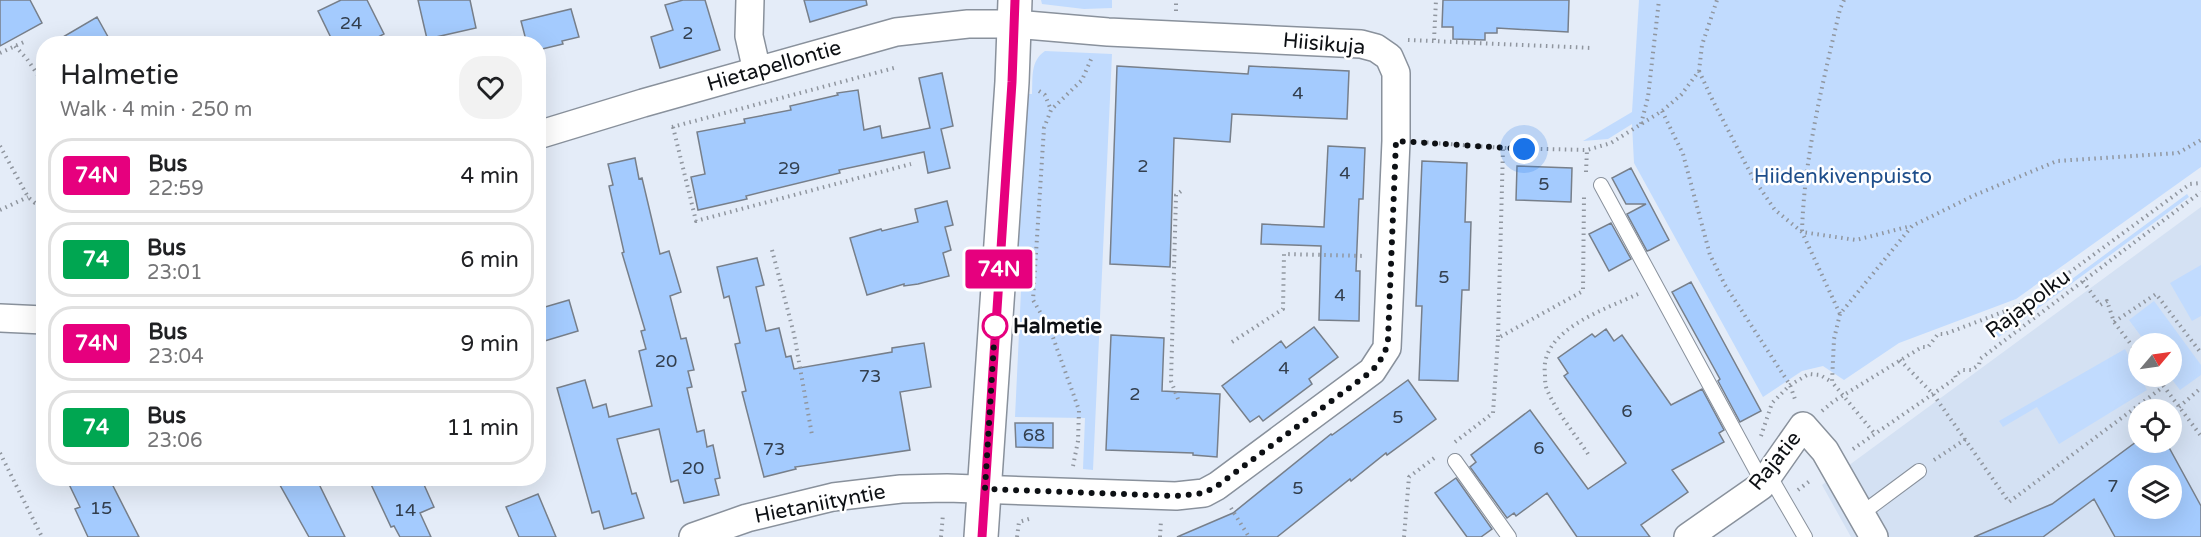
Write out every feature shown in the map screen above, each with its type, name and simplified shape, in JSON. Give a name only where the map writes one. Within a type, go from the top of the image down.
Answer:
[{"type":"street","points":[[750,0],[749,36],[757,71]]},
{"type":"street","points":[[981,537],[1015,12]]},
{"type":"street","name":"Hietapellontie","points":[[546,133],[896,32],[968,24],[1015,12]]},
{"type":"street","name":"Hiisikuja","points":[[985,489],[1176,496],[1204,493],[1217,486],[1372,371],[1387,348],[1396,141],[1396,73],[1389,57],[1376,48],[1361,44],[1118,32],[1015,12]]},
{"type":"street","points":[[0,318],[36,320]]},
{"type":"street","points":[[1803,426],[1825,451],[1867,526]]},
{"type":"street","name":"Rajatie","points":[[1688,537],[1766,479],[1803,426]]},
{"type":"street","name":"Hietaniityntie","points":[[693,537],[747,518],[833,497],[911,488],[985,489]]},
{"type":"lane","points":[[1601,185],[1655,286],[1766,479],[1784,501],[1805,537]]},
{"type":"lane","points":[[1455,461],[1509,537]]},
{"type":"lane","points":[[1867,526],[1919,471]]},
{"type":"path","points":[[1434,40],[1436,0]]},
{"type":"path","points":[[1641,125],[1648,97],[1659,0]]},
{"type":"path","points":[[1396,141],[1503,148],[1587,150],[1611,143],[1662,111],[1681,95],[1699,71],[1702,45],[1717,0]]},
{"type":"path","points":[[1802,232],[1803,191],[1823,82],[1844,0]]},
{"type":"path","points":[[1405,40],[1592,48]]},
{"type":"path","points":[[0,53],[24,42]]},
{"type":"path","points":[[15,46],[36,72]]},
{"type":"path","points":[[1071,475],[1078,441],[1078,410],[1050,329],[1033,300],[1044,128],[1051,110],[1082,80],[1096,48]]},
{"type":"path","points":[[673,127],[894,68]]},
{"type":"path","points":[[1699,71],[1753,178],[1775,210],[1802,232],[1840,314]]},
{"type":"path","points":[[643,103],[673,127],[696,221],[912,164]]},
{"type":"path","points":[[1662,111],[1683,154],[1710,255],[1725,285],[1793,389],[1803,426],[1900,360],[1922,347],[1928,347],[1938,334],[1945,334],[2029,302],[2190,184],[2201,183]]},
{"type":"path","points":[[1802,232],[1856,240],[1912,226],[1975,195],[2057,161],[2178,153],[2201,140]]},
{"type":"path","points":[[0,146],[28,197],[36,203]]},
{"type":"path","points":[[1447,448],[1493,413],[1498,338],[1503,148]]},
{"type":"path","points":[[1585,183],[1587,150]]},
{"type":"path","points":[[1178,399],[1171,381],[1176,195],[1185,189]]},
{"type":"path","name":"Rajapolku","points":[[1784,501],[1874,433],[1956,378],[1955,375],[1963,369],[1971,370],[1979,365],[1980,359],[2201,192]]},
{"type":"path","points":[[1498,338],[1582,291],[1584,195]]},
{"type":"path","points":[[0,210],[28,197]]},
{"type":"path","points":[[1874,433],[1832,382],[1834,339],[1840,314],[1912,226]]},
{"type":"path","points":[[772,249],[794,334],[812,435]]},
{"type":"path","points":[[1232,342],[1283,309],[1284,254],[1376,256]]},
{"type":"path","points":[[2083,281],[2100,305],[2106,301],[2114,322],[2128,340]]},
{"type":"path","points":[[1588,454],[1547,391],[1544,368],[1547,351],[1559,335],[1567,330],[1655,286]]},
{"type":"path","points":[[2114,322],[2156,294],[2201,353]]},
{"type":"path","points":[[1900,360],[1933,394],[2009,502],[2163,387],[2173,399]]},
{"type":"path","points":[[2182,404],[2201,388]]},
{"type":"path","points":[[2182,411],[2201,436]]},
{"type":"path","points":[[1919,471],[1966,439]]},
{"type":"path","points":[[0,453],[42,537]]},
{"type":"path","points":[[1404,537],[1409,477],[1437,456]]},
{"type":"path","points":[[1227,502],[1249,537]]},
{"type":"path","points":[[1160,537],[1161,514]]},
{"type":"path","points":[[1017,537],[1019,522],[1030,519]]},
{"type":"shaded area","points":[[2201,207],[2201,537],[1851,537],[1822,485]]},
{"type":"green space","points":[[1041,0],[1112,0],[1112,8],[1084,9],[1042,4]]},
{"type":"green space","name":"Hiidenkivenpuisto","points":[[1639,0],[2201,0],[2201,167],[2016,299],[1899,343],[1844,380],[1823,366],[1802,371],[1763,397],[1634,163],[1632,124],[1608,139],[1583,141],[1632,112]]},
{"type":"green space","points":[[1045,51],[1112,54],[1093,470],[1083,469],[1085,418],[1015,417],[1021,291],[1011,289],[1024,94],[1032,94],[1035,65]]},
{"type":"green space","points":[[2187,194],[2189,197],[1999,337],[1987,328],[2030,310]]},
{"type":"green space","points":[[2201,265],[2201,316],[2192,321],[2170,283]]},
{"type":"green space","points":[[2154,301],[2178,333],[2139,333],[2129,320]]},
{"type":"green space","points":[[2182,339],[2201,365],[2201,375],[2180,390],[2178,387],[2182,387]]},
{"type":"green space","points":[[2125,349],[2128,355],[2128,387],[2145,387],[2147,390],[2132,399],[2128,399],[2128,402],[2059,444],[2037,407],[2003,427],[1999,421]]},
{"type":"building","points":[[0,0],[30,0],[42,23],[0,46]]},
{"type":"building","points":[[341,0],[367,0],[384,34],[380,36],[330,36],[318,11]]},
{"type":"building","points":[[418,0],[470,0],[476,28],[440,36],[426,36]]},
{"type":"building","points":[[683,0],[705,0],[720,50],[660,68],[651,37],[673,30],[665,5]]},
{"type":"building","points":[[804,0],[866,0],[867,5],[810,22]]},
{"type":"building","points":[[1443,0],[1569,0],[1568,32],[1497,28],[1497,33],[1485,33],[1485,40],[1453,39],[1453,27],[1442,27]]},
{"type":"building","points":[[571,9],[579,37],[546,48],[546,36],[525,36],[521,21]]},
{"type":"building","points":[[97,17],[108,36],[65,36]]},
{"type":"building","points":[[1117,66],[1248,74],[1249,66],[1349,71],[1347,119],[1232,114],[1230,142],[1174,138],[1170,267],[1110,264]]},
{"type":"building","points":[[942,73],[953,126],[941,129],[950,168],[928,173],[924,152],[839,170],[840,173],[698,210],[691,177],[705,174],[697,132],[745,123],[744,119],[791,110],[790,106],[838,95],[837,93],[858,90],[864,130],[880,126],[882,138],[930,128],[919,78]]},
{"type":"building","points":[[1328,146],[1365,148],[1363,199],[1359,199],[1356,271],[1360,271],[1359,321],[1319,320],[1321,246],[1261,244],[1262,224],[1324,227]]},
{"type":"building","points":[[635,158],[660,254],[669,251],[681,292],[670,296],[681,339],[686,338],[694,370],[688,371],[692,387],[687,388],[697,432],[704,430],[707,447],[713,445],[720,478],[715,479],[719,495],[684,503],[678,480],[671,482],[659,429],[617,439],[632,494],[636,493],[644,518],[604,529],[599,511],[592,513],[557,388],[585,380],[593,408],[606,404],[609,417],[652,406],[639,351],[646,349],[641,331],[645,330],[622,253],[624,252],[609,186],[613,185],[608,164]]},
{"type":"building","points":[[1422,161],[1467,163],[1465,222],[1471,222],[1469,290],[1462,290],[1458,381],[1419,380],[1422,306],[1416,306]]},
{"type":"building","points":[[1517,166],[1572,168],[1571,202],[1516,200]]},
{"type":"building","points":[[1631,168],[1669,240],[1647,251],[1627,214],[1646,204],[1626,204],[1612,178]]},
{"type":"building","points":[[947,201],[953,225],[945,227],[951,250],[943,253],[949,276],[918,284],[904,286],[904,284],[867,295],[850,238],[918,222],[915,209]]},
{"type":"building","points":[[1611,223],[1631,259],[1609,271],[1589,234]]},
{"type":"building","points":[[757,258],[764,285],[756,287],[766,331],[779,328],[786,357],[791,356],[794,369],[892,352],[892,348],[924,343],[931,387],[900,392],[910,450],[795,467],[796,469],[764,477],[742,392],[746,391],[735,344],[740,343],[729,296],[724,298],[717,267]]},
{"type":"building","points":[[1691,282],[1761,411],[1740,422],[1718,381],[1720,379],[1672,292]]},
{"type":"building","points":[[569,300],[578,331],[546,341],[546,307]]},
{"type":"building","points":[[1314,327],[1338,357],[1309,379],[1312,384],[1263,421],[1259,416],[1250,422],[1222,386],[1281,341],[1286,348]]},
{"type":"building","points":[[1606,329],[1614,341],[1622,335],[1671,405],[1702,389],[1724,430],[1719,433],[1724,442],[1672,470],[1688,492],[1641,525],[1650,537],[1577,537],[1547,493],[1516,516],[1514,513],[1507,518],[1470,467],[1476,462],[1471,455],[1530,410],[1588,489],[1626,463],[1564,376],[1568,373],[1558,358],[1592,334],[1595,337]]},
{"type":"building","points":[[1111,335],[1164,338],[1162,391],[1220,394],[1217,457],[1193,455],[1193,453],[1106,450]]},
{"type":"building","points":[[1408,380],[1436,419],[1387,455],[1386,453],[1351,481],[1350,479],[1277,537],[1177,537],[1233,513],[1331,434]]},
{"type":"building","points":[[1015,423],[1053,423],[1053,448],[1016,447]]},
{"type":"building","points":[[2128,448],[2128,453],[2172,453],[2179,465],[2128,465],[2128,519],[2182,519],[2182,471],[2201,506],[2201,537],[2115,537],[2094,499],[2043,537],[1974,537],[2052,504]]},
{"type":"building","points":[[1456,478],[1492,529],[1481,537],[1467,537],[1435,493]]},
{"type":"building","points":[[70,486],[113,486],[139,537],[88,537],[75,509],[80,507]]},
{"type":"building","points":[[280,486],[320,486],[345,537],[309,537]]},
{"type":"building","points":[[372,486],[425,486],[434,507],[420,513],[431,537],[400,537],[394,526],[391,527]]},
{"type":"building","points":[[538,494],[556,537],[519,537],[506,507]]},
{"type":"bus line","name":"74N","points":[[982,537],[1012,82],[1015,0]]},
{"type":"place","name":"Halmetie","points":[[995,326]]},
{"type":"route","points":[[995,326],[985,489],[1176,496],[1204,493],[1217,486],[1372,371],[1381,360],[1387,348],[1388,339],[1396,141],[1524,149]]}]
